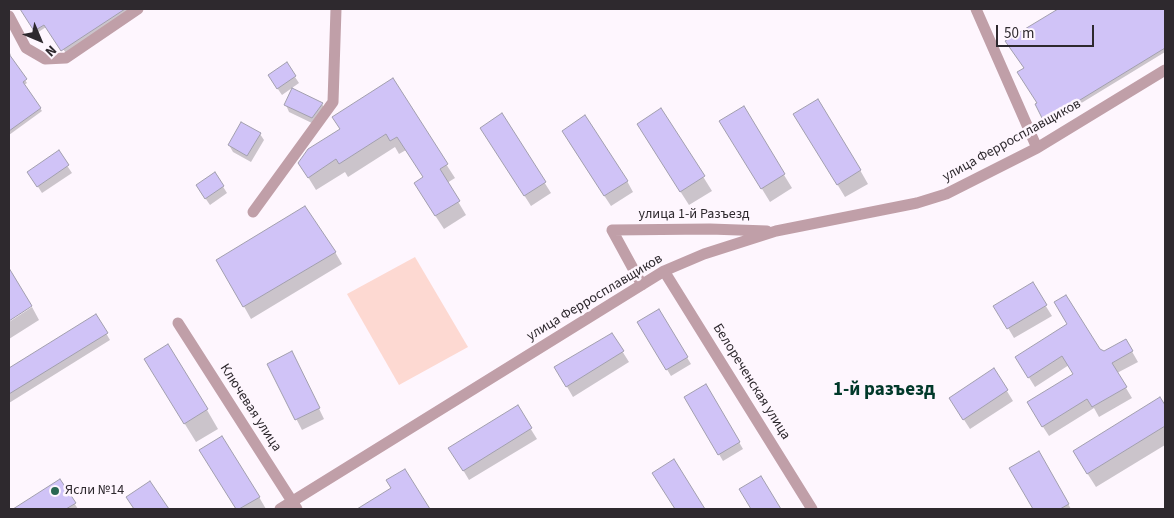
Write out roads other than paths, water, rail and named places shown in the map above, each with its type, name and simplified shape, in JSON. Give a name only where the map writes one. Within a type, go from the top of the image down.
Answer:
[{"type":"street","points":[[9,16],[26,48],[45,59],[66,58],[138,9]]},
{"type":"street","points":[[253,212],[333,102],[336,9]]},
{"type":"street","points":[[976,9],[1037,148]]},
{"type":"street","name":"улица Ферросплавщиков","points":[[280,509],[295,506],[664,271],[704,254],[776,231],[917,203],[946,194],[1037,148],[1165,70]]},
{"type":"street","name":"улица 1-й Разъезд","points":[[642,285],[612,230],[710,229],[776,231]]},
{"type":"street","name":"Белореченская улица","points":[[664,271],[812,509]]},
{"type":"street","name":"Ключевая улица","points":[[178,323],[295,506]]},
{"type":"place","name":"Ясли №14","points":[[55,491]]},
{"type":"district","name":"1-й разъезд","points":[[884,391]]}]
